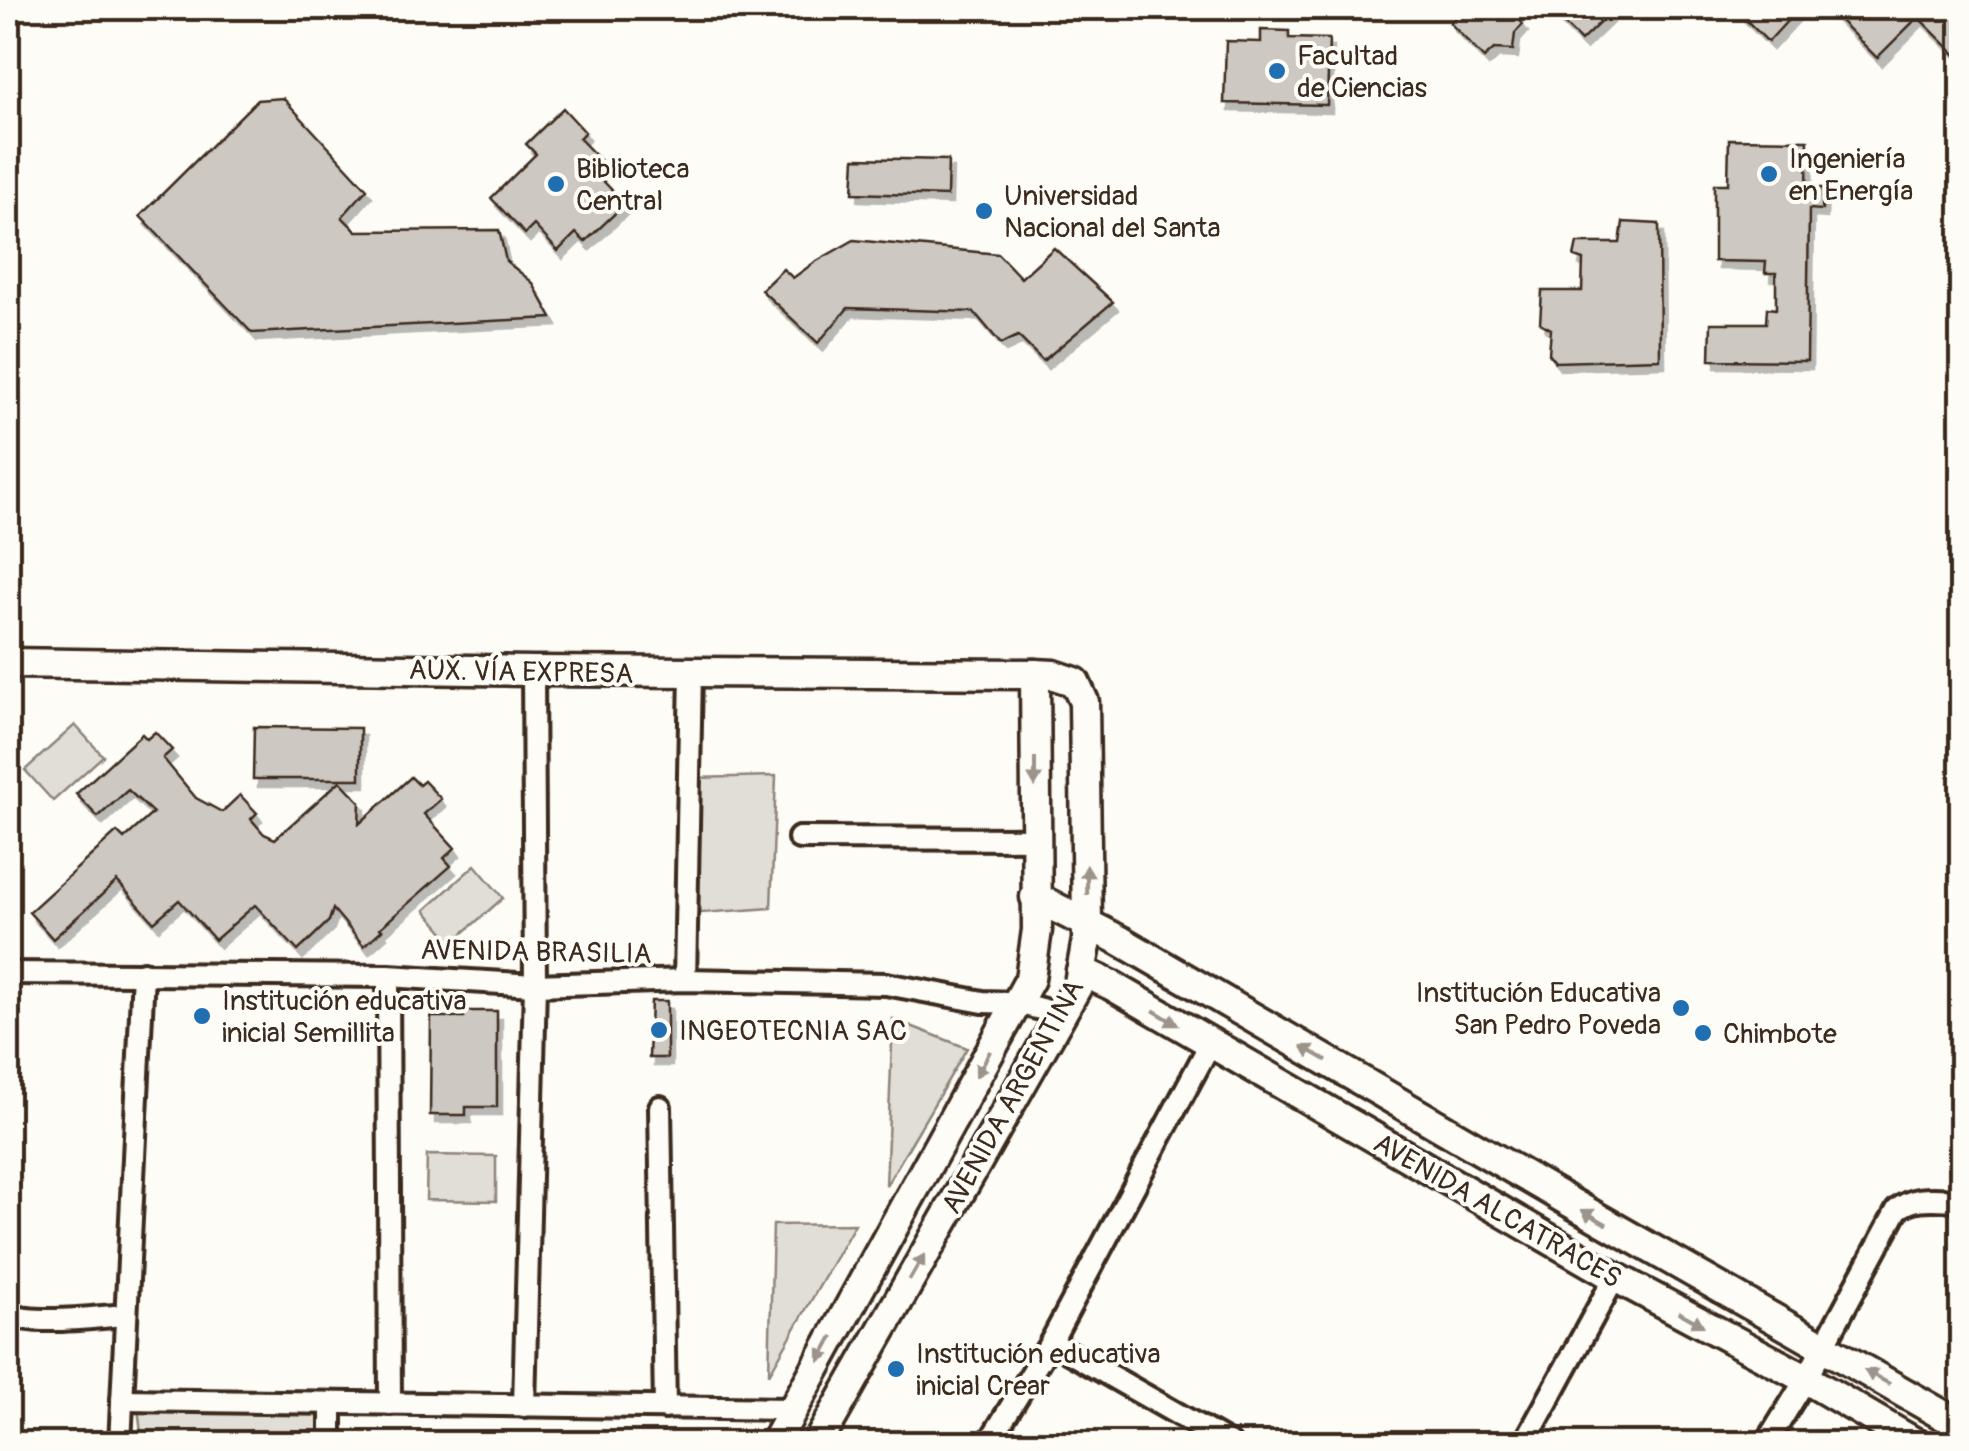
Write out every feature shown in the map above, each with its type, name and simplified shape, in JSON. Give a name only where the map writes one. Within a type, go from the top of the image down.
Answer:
[{"type":"main road","name":"AUX. VÍA EXPRESA","points":[[8,663],[533,672],[1035,674]]},
{"type":"main road","points":[[1023,991],[1037,930],[1035,674]]},
{"type":"main road","name":"AVENIDA ARGENTINA","points":[[817,1444],[1078,983],[1087,924],[1084,702],[1075,682],[1035,674]]},
{"type":"main road","points":[[1035,898],[1138,950],[1575,1206],[1962,1426]]},
{"type":"main road","name":"AVENIDA ALCATRACES","points":[[1081,972],[1615,1277],[1806,1379],[1917,1444]]},
{"type":"main road","name":"AVENIDA ARGENTINA","points":[[774,1444],[1023,991]]},
{"type":"street","points":[[524,1406],[535,985],[533,672]]},
{"type":"street","points":[[685,980],[691,672]]},
{"type":"street","points":[[799,838],[1035,838]]},
{"type":"street","name":"AVENIDA BRASILIA","points":[[8,973],[388,976],[535,985],[685,980],[886,984],[984,1002],[1023,991],[1060,1014]]},
{"type":"street","points":[[120,1444],[143,973]]},
{"type":"street","points":[[388,976],[390,1404]]},
{"type":"street","points":[[988,1444],[1052,1342],[1210,1044]]},
{"type":"street","points":[[660,1107],[665,1408]]},
{"type":"street","points":[[1766,1444],[1806,1379],[1897,1210],[1917,1199],[1962,1200]]},
{"type":"street","points":[[1524,1444],[1615,1277]]},
{"type":"street","points":[[8,1314],[38,1320],[126,1315]]},
{"type":"street","points":[[1052,1342],[1222,1442]]},
{"type":"street","points":[[122,1400],[792,1410]]},
{"type":"street","points":[[330,1403],[331,1444]]},
{"type":"shaded area","points":[[75,725],[103,756],[53,801],[25,770]]},
{"type":"shaded area","points":[[776,776],[771,908],[688,914],[693,778]]},
{"type":"shaded area","points":[[475,865],[503,898],[453,942],[425,910]]},
{"type":"shaded area","points":[[893,1019],[967,1048],[886,1186]]},
{"type":"shaded area","points":[[427,1155],[496,1156],[496,1201],[426,1200]]},
{"type":"shaded area","points":[[855,1224],[769,1374],[773,1225]]},
{"type":"shaded area","points":[[138,1407],[324,1411],[323,1443],[142,1443]]},
{"type":"building","points":[[1465,8],[1510,8],[1523,24],[1515,33],[1513,50],[1494,49],[1484,58],[1450,23]]},
{"type":"building","points":[[1548,8],[1615,8],[1581,41]]},
{"type":"building","points":[[1734,8],[1799,8],[1768,42]]},
{"type":"building","points":[[1827,8],[1962,8],[1962,61],[1918,17],[1877,58]]},
{"type":"building","name":"Facultad de Ciencias","points":[[1261,30],[1289,31],[1289,38],[1329,39],[1327,105],[1224,103],[1226,41],[1261,42]]},
{"type":"building","points":[[283,98],[367,189],[342,217],[356,231],[499,230],[506,261],[532,282],[552,318],[252,333],[140,216],[257,100]]},
{"type":"building","name":"Biblioteca Central","points":[[563,108],[585,132],[579,138],[601,161],[592,169],[625,204],[585,242],[576,233],[558,251],[534,225],[525,234],[491,198],[536,154],[526,144]]},
{"type":"building","points":[[1729,139],[1808,140],[1807,188],[1823,188],[1822,210],[1809,209],[1807,361],[1710,360],[1711,323],[1766,323],[1767,308],[1776,309],[1776,273],[1765,273],[1766,262],[1714,261],[1714,184],[1728,184]]},
{"type":"building","points":[[855,158],[948,160],[947,196],[853,193]]},
{"type":"building","points":[[1623,222],[1659,224],[1660,359],[1555,362],[1549,354],[1551,329],[1540,323],[1542,291],[1582,291],[1583,260],[1574,257],[1577,243],[1620,243]]},
{"type":"building","points":[[854,240],[998,254],[1021,278],[1054,248],[1113,302],[1043,361],[1018,336],[1001,344],[974,312],[848,308],[818,343],[761,290],[783,269],[793,278]]},
{"type":"building","points":[[254,727],[360,728],[360,779],[253,779]]},
{"type":"building","points":[[155,732],[172,750],[163,758],[196,798],[222,812],[240,795],[257,813],[251,819],[264,834],[275,839],[340,781],[360,802],[359,824],[411,777],[419,785],[424,781],[441,799],[424,814],[455,848],[444,858],[451,866],[364,946],[333,909],[329,921],[298,951],[255,905],[215,940],[179,900],[154,922],[117,881],[53,939],[29,912],[117,832],[124,839],[153,813],[128,790],[98,817],[76,794],[142,734],[147,739]]},
{"type":"building","name":"INGEOTECNIA SAC","points":[[651,1001],[667,1001],[667,1058],[649,1058]]},
{"type":"building","points":[[464,1011],[497,1011],[497,1107],[466,1107],[466,1115],[430,1115],[431,1017],[464,1017]]},
{"type":"place","name":"Facultad de Ciencias","points":[[1277,71]]},
{"type":"place","name":"Ingeniería en Energía","points":[[1769,174]]},
{"type":"place","name":"Biblioteca Central","points":[[556,184]]},
{"type":"place","name":"Universidad Nacional del Santa","points":[[984,211]]},
{"type":"place","name":"Institución Educativa San Pedro Poveda","points":[[1681,1008]]},
{"type":"place","name":"Institución educativa inicial Semillita","points":[[202,1016]]},
{"type":"place","name":"INGEOTECNIA SAC","points":[[659,1030]]},
{"type":"place","name":"Chimbote","points":[[1703,1033]]},
{"type":"place","name":"Institución educativa inicial Crear","points":[[896,1369]]}]
